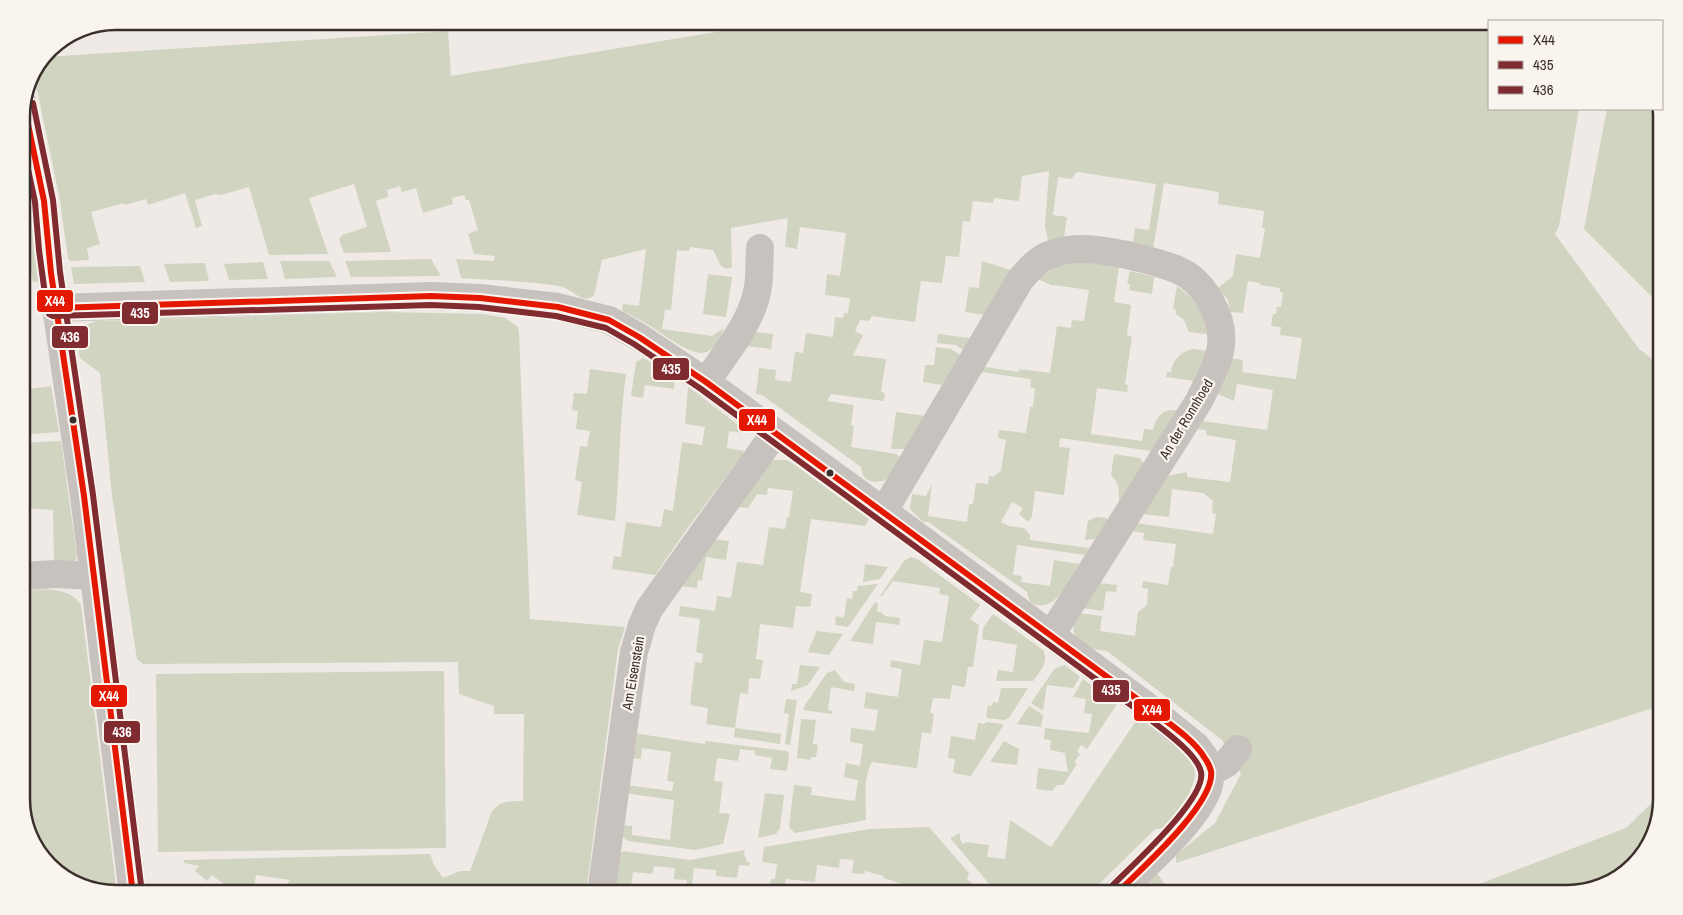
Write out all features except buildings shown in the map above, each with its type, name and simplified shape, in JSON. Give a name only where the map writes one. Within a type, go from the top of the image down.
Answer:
[{"type":"street","points":[[30,134],[44,201],[49,257],[93,576],[132,885]]},
{"type":"street","points":[[706,382],[736,338],[751,310],[758,287],[760,248]]},
{"type":"street","name":"An der Ronnhoed","points":[[884,511],[1020,280],[1031,266],[1050,254],[1082,249],[1111,252],[1148,260],[1180,270],[1200,286],[1213,305],[1220,324],[1221,345],[1213,373],[1199,401],[1051,634]]},
{"type":"street","points":[[56,308],[431,296],[480,298],[558,306],[609,320],[639,337],[706,382],[884,511],[1144,704],[1196,746],[1212,772],[1208,789],[1186,823],[1125,885]]},
{"type":"street","name":"Am Eisenstein","points":[[602,885],[634,652],[642,625],[649,609],[775,433]]},
{"type":"street","points":[[30,576],[56,574],[93,576]]},
{"type":"street","points":[[1212,772],[1226,764],[1238,749]]},
{"type":"green space","points":[[728,30],[1488,30],[1488,110],[1579,110],[1559,226],[1555,234],[1639,349],[1653,359],[1653,708],[1176,863],[1176,855],[1215,823],[1241,774],[1222,740],[1107,651],[1083,644],[1075,636],[1074,623],[1079,613],[1102,616],[1100,631],[1135,636],[1138,612],[1147,605],[1148,589],[1142,588],[1143,581],[1168,585],[1176,544],[1143,540],[1144,533],[1131,531],[1136,523],[1213,534],[1216,514],[1212,513],[1213,501],[1203,493],[1172,489],[1169,517],[1142,514],[1167,476],[1187,472],[1187,477],[1230,482],[1236,440],[1206,435],[1206,430],[1198,429],[1202,421],[1267,430],[1273,390],[1237,384],[1234,401],[1218,394],[1227,376],[1231,358],[1243,360],[1242,372],[1296,379],[1302,338],[1280,335],[1281,327],[1271,326],[1273,314],[1276,314],[1277,307],[1281,307],[1283,293],[1280,292],[1280,288],[1248,281],[1243,313],[1230,312],[1228,300],[1218,288],[1233,276],[1236,254],[1260,258],[1265,228],[1262,228],[1264,211],[1218,204],[1219,192],[1164,183],[1153,249],[1133,244],[1135,228],[1149,230],[1156,184],[1077,172],[1071,179],[1058,177],[1053,215],[1067,217],[1064,237],[1048,241],[1045,226],[1049,171],[1022,176],[1019,201],[994,198],[993,203],[973,201],[970,222],[963,221],[959,257],[946,256],[942,283],[921,281],[915,322],[872,316],[869,321],[860,320],[855,331],[863,335],[853,355],[886,359],[881,391],[885,394],[884,401],[831,394],[827,401],[854,405],[851,425],[854,426],[851,447],[897,454],[901,459],[888,478],[883,481],[874,482],[863,476],[861,467],[762,395],[756,394],[759,368],[776,370],[775,380],[791,382],[795,352],[803,353],[806,333],[833,337],[835,317],[843,318],[844,313],[848,313],[850,298],[825,295],[827,274],[840,276],[846,233],[800,227],[797,249],[785,247],[788,218],[731,228],[732,267],[727,269],[721,266],[713,250],[690,247],[689,251],[677,250],[671,310],[665,310],[662,329],[712,336],[724,328],[719,340],[713,347],[702,353],[689,350],[644,322],[622,311],[623,304],[639,306],[646,249],[602,260],[594,295],[590,298],[581,297],[559,286],[461,278],[456,259],[494,261],[495,256],[474,254],[468,234],[478,230],[469,200],[466,200],[464,195],[452,198],[453,204],[423,213],[416,188],[402,192],[400,186],[387,190],[388,197],[376,201],[391,252],[344,253],[339,239],[342,235],[367,227],[354,184],[309,198],[328,254],[269,255],[249,187],[195,200],[202,226],[196,228],[185,193],[148,205],[146,199],[91,212],[100,244],[87,248],[89,260],[71,261],[68,259],[60,200],[36,85],[48,63],[54,56],[448,31],[451,76]]},
{"type":"green space","points":[[1607,110],[1653,110],[1653,298],[1584,229]]},
{"type":"green space","points":[[30,195],[44,281],[33,282],[30,265]]},
{"type":"green space","points":[[431,259],[441,276],[351,277],[345,261]]},
{"type":"green space","points":[[280,261],[329,261],[337,277],[285,279]]},
{"type":"green space","points":[[982,261],[1011,270],[984,315],[965,312],[969,287],[979,288]]},
{"type":"green space","points":[[263,262],[268,279],[229,280],[224,264]]},
{"type":"green space","points":[[1074,262],[1119,267],[1114,302],[1131,305],[1127,335],[1132,337],[1125,384],[1128,385],[1127,392],[1097,388],[1091,434],[1142,441],[1144,429],[1153,430],[1161,414],[1168,410],[1177,411],[1152,451],[1060,438],[1059,447],[1070,448],[1064,495],[1035,491],[1032,516],[1028,522],[1019,514],[1023,508],[1012,502],[1001,522],[1009,526],[1024,528],[1030,535],[1030,540],[1089,548],[1085,555],[1017,545],[1013,575],[1022,576],[1021,582],[1050,586],[1054,560],[1079,564],[1060,595],[1046,605],[1039,605],[1030,602],[1027,592],[928,522],[923,522],[910,509],[912,494],[926,496],[932,484],[928,516],[967,522],[969,504],[973,504],[976,483],[988,484],[989,476],[993,477],[1001,471],[1006,440],[998,438],[999,430],[1026,433],[1030,407],[1033,407],[1035,389],[1030,387],[1031,379],[981,372],[985,367],[1019,372],[1019,369],[1050,373],[1057,326],[1071,328],[1072,320],[1084,321],[1089,290],[1053,286],[1038,279],[1056,267]]},
{"type":"green space","points":[[205,263],[209,281],[170,282],[164,264]]},
{"type":"green space","points":[[140,266],[145,282],[74,284],[71,267]]},
{"type":"green space","points":[[1130,271],[1154,277],[1152,294],[1129,290],[1130,284],[1127,284]]},
{"type":"green space","points":[[708,274],[732,277],[726,317],[703,314]]},
{"type":"green space","points":[[1177,286],[1198,307],[1204,319],[1207,334],[1189,332],[1184,320],[1176,314],[1176,310],[1173,309]]},
{"type":"green space","points":[[383,312],[483,314],[505,318],[517,326],[519,332],[530,619],[625,627],[618,649],[587,885],[286,885],[290,880],[256,875],[254,885],[225,885],[212,875],[207,881],[195,871],[199,866],[184,863],[184,860],[430,854],[434,865],[443,878],[460,871],[470,871],[492,811],[506,802],[523,801],[524,714],[494,714],[494,706],[459,694],[458,662],[143,664],[137,659],[112,496],[100,373],[80,358],[78,345],[80,330],[89,323],[97,321]]},
{"type":"green space","points":[[755,332],[773,334],[771,349],[747,346]]},
{"type":"green space","points":[[938,334],[970,338],[963,350],[956,345],[937,343]]},
{"type":"green space","points":[[936,347],[951,349],[960,355],[942,385],[923,382],[925,365],[934,365]]},
{"type":"green space","points":[[1194,349],[1206,351],[1195,381],[1166,377],[1167,372],[1171,372],[1173,364],[1178,357],[1185,351]]},
{"type":"green space","points":[[643,358],[675,377],[674,389],[645,385],[643,398],[631,396],[636,362]]},
{"type":"green space","points":[[590,369],[626,374],[615,521],[577,515],[582,482],[575,480],[580,446],[587,447],[590,431],[576,429],[578,411],[572,410],[574,393],[587,394]]},
{"type":"green space","points":[[51,386],[59,432],[30,434],[30,389]]},
{"type":"green space","points":[[688,387],[741,427],[744,433],[729,431],[727,448],[744,451],[655,575],[612,569],[614,556],[621,557],[626,522],[661,527],[664,509],[673,511],[682,442],[702,445],[705,427],[685,424]]},
{"type":"green space","points":[[896,412],[926,416],[907,449],[891,449]]},
{"type":"green space","points":[[61,441],[77,556],[75,562],[54,562],[53,510],[30,509],[30,443]]},
{"type":"green space","points":[[1114,454],[1140,458],[1144,464],[1119,503],[1119,491],[1111,475]]},
{"type":"green space","points":[[773,460],[787,460],[869,519],[865,526],[811,519],[800,592],[812,594],[810,607],[796,606],[793,628],[760,624],[756,659],[763,660],[760,679],[749,678],[748,694],[740,693],[735,728],[706,724],[708,708],[690,705],[695,662],[702,663],[703,654],[696,652],[700,619],[679,616],[680,606],[715,611],[717,596],[731,598],[737,562],[763,565],[769,527],[785,529],[793,491],[768,488],[767,495],[757,494],[748,508],[737,507],[769,463]]},
{"type":"green space","points":[[1096,517],[1108,520],[1095,539],[1085,540],[1088,521]]},
{"type":"green space","points":[[713,539],[729,541],[726,560],[706,557],[702,581],[698,580],[697,588],[680,586]]},
{"type":"green space","points":[[911,557],[919,560],[980,605],[970,619],[979,625],[973,667],[968,667],[965,687],[952,685],[950,699],[933,698],[930,713],[934,714],[931,734],[922,732],[917,768],[872,762],[866,782],[866,820],[795,833],[789,827],[794,785],[812,787],[811,795],[855,801],[858,780],[844,777],[846,763],[860,766],[863,744],[850,742],[851,728],[875,731],[878,710],[864,708],[866,692],[898,697],[902,669],[890,667],[891,660],[920,665],[924,640],[942,642],[949,596],[939,594],[940,588],[893,581],[882,596],[880,596],[904,561]]},
{"type":"green space","points":[[865,564],[888,567],[880,579],[863,582]]},
{"type":"green space","points":[[1099,583],[1117,585],[1116,592],[1106,591],[1103,611],[1082,608]]},
{"type":"green space","points":[[878,584],[848,627],[835,625],[836,616],[844,618],[847,598],[852,599],[853,591],[857,591],[858,586]]},
{"type":"green space","points":[[30,590],[62,591],[70,594],[81,605],[116,885],[93,882],[68,871],[59,864],[44,847],[39,837],[30,805]]},
{"type":"green space","points":[[875,602],[878,604],[877,612],[881,612],[885,616],[900,618],[899,625],[876,622],[873,644],[850,641]]},
{"type":"green space","points":[[993,614],[1043,650],[1045,654],[1044,663],[1033,681],[996,681],[998,670],[1013,672],[1017,645],[982,639],[983,628]]},
{"type":"green space","points":[[816,631],[843,634],[829,655],[808,652]]},
{"type":"green space","points":[[800,665],[820,667],[808,685],[791,691],[792,684],[797,684]]},
{"type":"green space","points":[[1065,665],[1080,677],[1073,688],[1047,685],[1043,711],[1031,703],[1055,668]]},
{"type":"green space","points":[[835,670],[844,682],[855,684],[854,691],[831,687],[828,710],[833,711],[832,714],[803,710],[827,673]]},
{"type":"green space","points":[[444,671],[446,848],[158,852],[156,674]]},
{"type":"green space","points":[[1083,679],[1117,704],[1087,749],[1081,745],[1077,751],[1080,754],[1074,762],[1077,764],[1063,785],[1057,785],[1052,791],[1036,789],[1038,768],[1068,772],[1065,753],[1050,750],[1051,740],[1044,739],[1045,728],[1089,733],[1092,714],[1084,713],[1086,699],[1073,697]]},
{"type":"green space","points":[[1001,688],[1028,688],[1009,718],[1004,720],[987,718],[988,705],[992,706],[993,702],[998,703]]},
{"type":"green space","points":[[786,699],[797,700],[790,745],[785,744],[789,714],[784,713]]},
{"type":"green space","points":[[1029,706],[1043,715],[1041,727],[1017,724]]},
{"type":"green space","points":[[1138,718],[1188,758],[1194,769],[1195,776],[1191,789],[1178,813],[1168,825],[1155,829],[1098,885],[990,885],[950,838],[960,833],[960,839],[963,844],[966,842],[989,845],[987,857],[1005,859],[1010,820],[1051,847]]},
{"type":"green space","points":[[801,719],[816,720],[813,744],[818,745],[816,757],[811,757],[810,760],[797,758]]},
{"type":"green space","points":[[987,722],[1003,724],[1003,726],[971,776],[953,773],[955,759],[948,758],[951,736],[975,740],[978,723],[984,724]]},
{"type":"green space","points":[[735,728],[781,734],[780,744],[734,737]]},
{"type":"green space","points":[[633,733],[705,744],[705,741],[787,751],[789,754],[787,771],[770,769],[772,758],[755,755],[755,751],[740,749],[738,761],[717,758],[714,781],[723,782],[719,813],[730,814],[723,844],[695,850],[628,841],[622,837],[620,825],[632,826],[632,835],[670,840],[674,800],[624,793],[626,785],[672,791],[674,782],[667,781],[671,752],[642,748],[641,759],[629,758]]},
{"type":"green space","points":[[1004,741],[1019,749],[1017,765],[990,762]]},
{"type":"green space","points":[[765,793],[784,795],[780,828],[776,834],[758,838]]},
{"type":"green space","points":[[1653,802],[1650,822],[1639,847],[1632,856],[1610,874],[1590,882],[1568,885],[1477,885],[1626,828]]},
{"type":"green space","points":[[929,827],[969,873],[967,879],[974,885],[906,885],[865,871],[864,874],[852,873],[854,860],[840,859],[839,868],[817,865],[815,882],[786,879],[785,885],[770,885],[771,879],[775,879],[777,864],[762,862],[764,847],[870,829]]},
{"type":"green space","points":[[745,850],[744,854],[747,862],[750,862],[749,866],[739,865],[737,878],[716,876],[716,870],[694,868],[692,885],[687,885],[687,880],[674,879],[675,868],[654,866],[652,874],[633,872],[631,885],[614,885],[618,855],[623,851],[690,860]]},
{"type":"green space","points":[[1154,869],[1165,885],[1139,885]]},
{"type":"transit line","name":"436","points":[[33,103],[53,200],[60,272],[93,495],[141,885]]},
{"type":"transit line","name":"X44","points":[[30,134],[44,201],[51,273],[84,496],[132,885]]},
{"type":"transit line","name":"435","points":[[30,178],[35,202],[47,309],[49,314],[53,316],[431,305],[479,307],[556,316],[606,328],[634,344],[701,389],[1139,711],[1184,747],[1192,756],[1201,772],[1200,784],[1192,799],[1165,833],[1113,885]]},
{"type":"transit line","name":"X44","points":[[56,308],[431,296],[480,298],[558,307],[609,320],[639,337],[706,382],[1144,704],[1193,743],[1207,762],[1211,771],[1209,785],[1202,800],[1174,836],[1125,885]]}]
